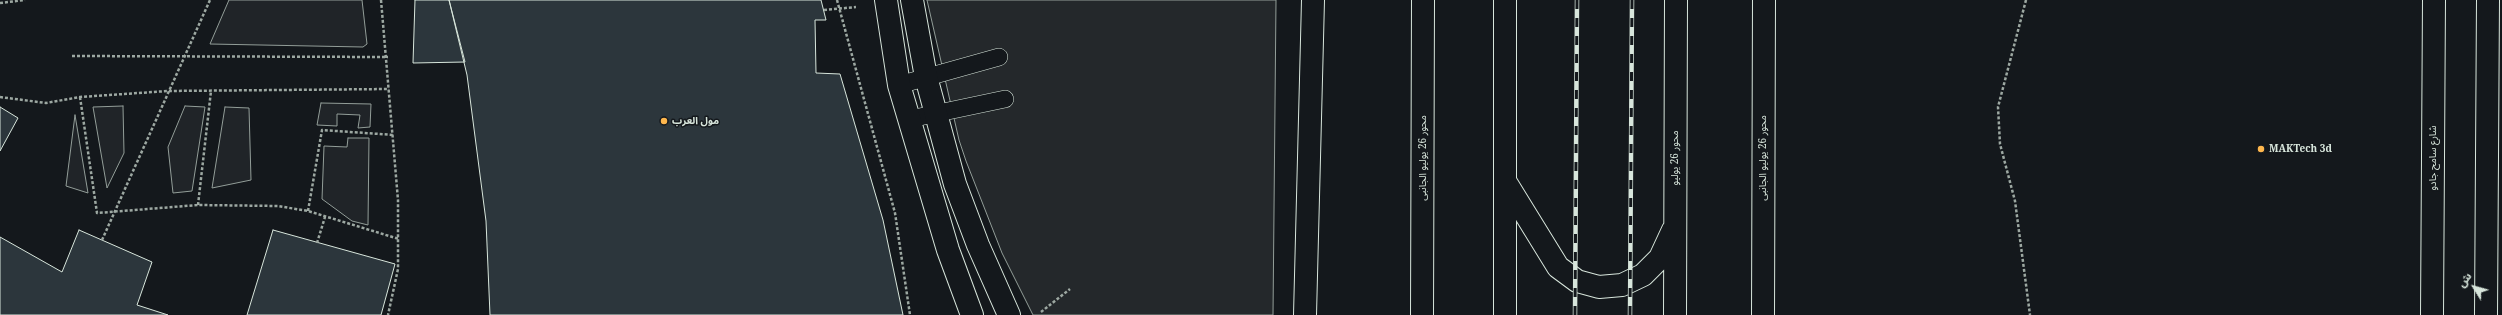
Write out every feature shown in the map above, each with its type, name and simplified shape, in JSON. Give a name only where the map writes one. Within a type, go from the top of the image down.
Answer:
[{"type":"main road","points":[[886,0],[899,85],[948,250],[972,315]]},
{"type":"main road","points":[[912,0],[926,77],[955,184],[978,245],[1009,315]]},
{"type":"main road","points":[[1305,315],[1314,0]]},
{"type":"main road","name":"محور 26 يوليو الجانبى","points":[[1422,315],[1424,0]]},
{"type":"main road","points":[[1505,0],[1505,315]]},
{"type":"main road","name":"محور 26 يوليو","points":[[1675,315],[1676,0]]},
{"type":"main road","name":"محور 26 يوليو الجانبى","points":[[1763,315],[1764,0]]},
{"type":"main road","name":"شارع سامح جادو","points":[[2432,315],[2434,0]]},
{"type":"main road","points":[[2486,315],[2488,0]]},
{"type":"main road","points":[[1505,181],[1558,267],[1577,281],[1599,287],[1622,286],[1643,275],[1660,258],[1675,227]]},
{"type":"lane","points":[[899,85],[999,57]]},
{"type":"lane","points":[[910,119],[1005,99]]},
{"type":"path","points":[[0,3],[25,0]]},
{"type":"path","points":[[102,240],[113,211],[210,0]]},
{"type":"path","points":[[381,0],[388,57],[389,89],[394,135],[399,239],[398,269],[388,315]]},
{"type":"path","points":[[837,0],[895,213],[910,315]]},
{"type":"path","points":[[2026,0],[1998,107],[2000,144],[2015,201],[2030,315]]},
{"type":"path","points":[[72,56],[388,57]]},
{"type":"path","points":[[0,97],[46,103],[80,97],[168,91],[389,89]]},
{"type":"path","points":[[198,205],[212,91]]},
{"type":"path","points":[[80,97],[96,213],[198,205],[254,204],[308,211],[399,239]]},
{"type":"path","points":[[308,211],[322,130],[394,135]]},
{"type":"path","points":[[317,243],[325,217]]},
{"type":"path","points":[[1038,315],[1070,289]]},
{"type":"shaded area","points":[[229,0],[362,0],[367,44],[363,47],[210,44]]},
{"type":"shaded area","points":[[927,0],[1276,0],[1273,315],[1033,315],[1002,253],[966,161],[959,140]]},
{"type":"shaded area","points":[[321,103],[371,104],[370,127],[358,128],[360,115],[337,114],[337,126],[317,125]]},
{"type":"shaded area","points":[[123,106],[124,153],[107,188],[93,107]]},
{"type":"shaded area","points":[[185,106],[205,107],[192,191],[173,193],[168,147]]},
{"type":"shaded area","points":[[225,107],[249,108],[251,180],[212,188]]},
{"type":"shaded area","points":[[75,115],[88,193],[66,186]]},
{"type":"shaded area","points":[[348,138],[369,138],[368,225],[352,221],[322,199],[324,146],[347,147]]},
{"type":"building","points":[[415,0],[449,0],[465,62],[413,63]]},
{"type":"building","name":"مول العرب","points":[[449,0],[821,0],[826,20],[815,20],[816,73],[840,74],[883,220],[903,315],[490,315],[486,221],[467,75]]},
{"type":"building","points":[[0,107],[18,118],[0,151]]},
{"type":"building","points":[[79,230],[152,262],[137,305],[168,315],[0,315],[0,237],[62,272]]},
{"type":"building","points":[[273,230],[395,264],[381,315],[247,315]]},
{"type":"railway","points":[[1575,315],[1577,0]]},
{"type":"railway","points":[[1630,315],[1632,0]]},
{"type":"place","name":"مول العرب","points":[[664,121]]},
{"type":"place","name":"MAKTech 3d","points":[[2261,149]]}]
